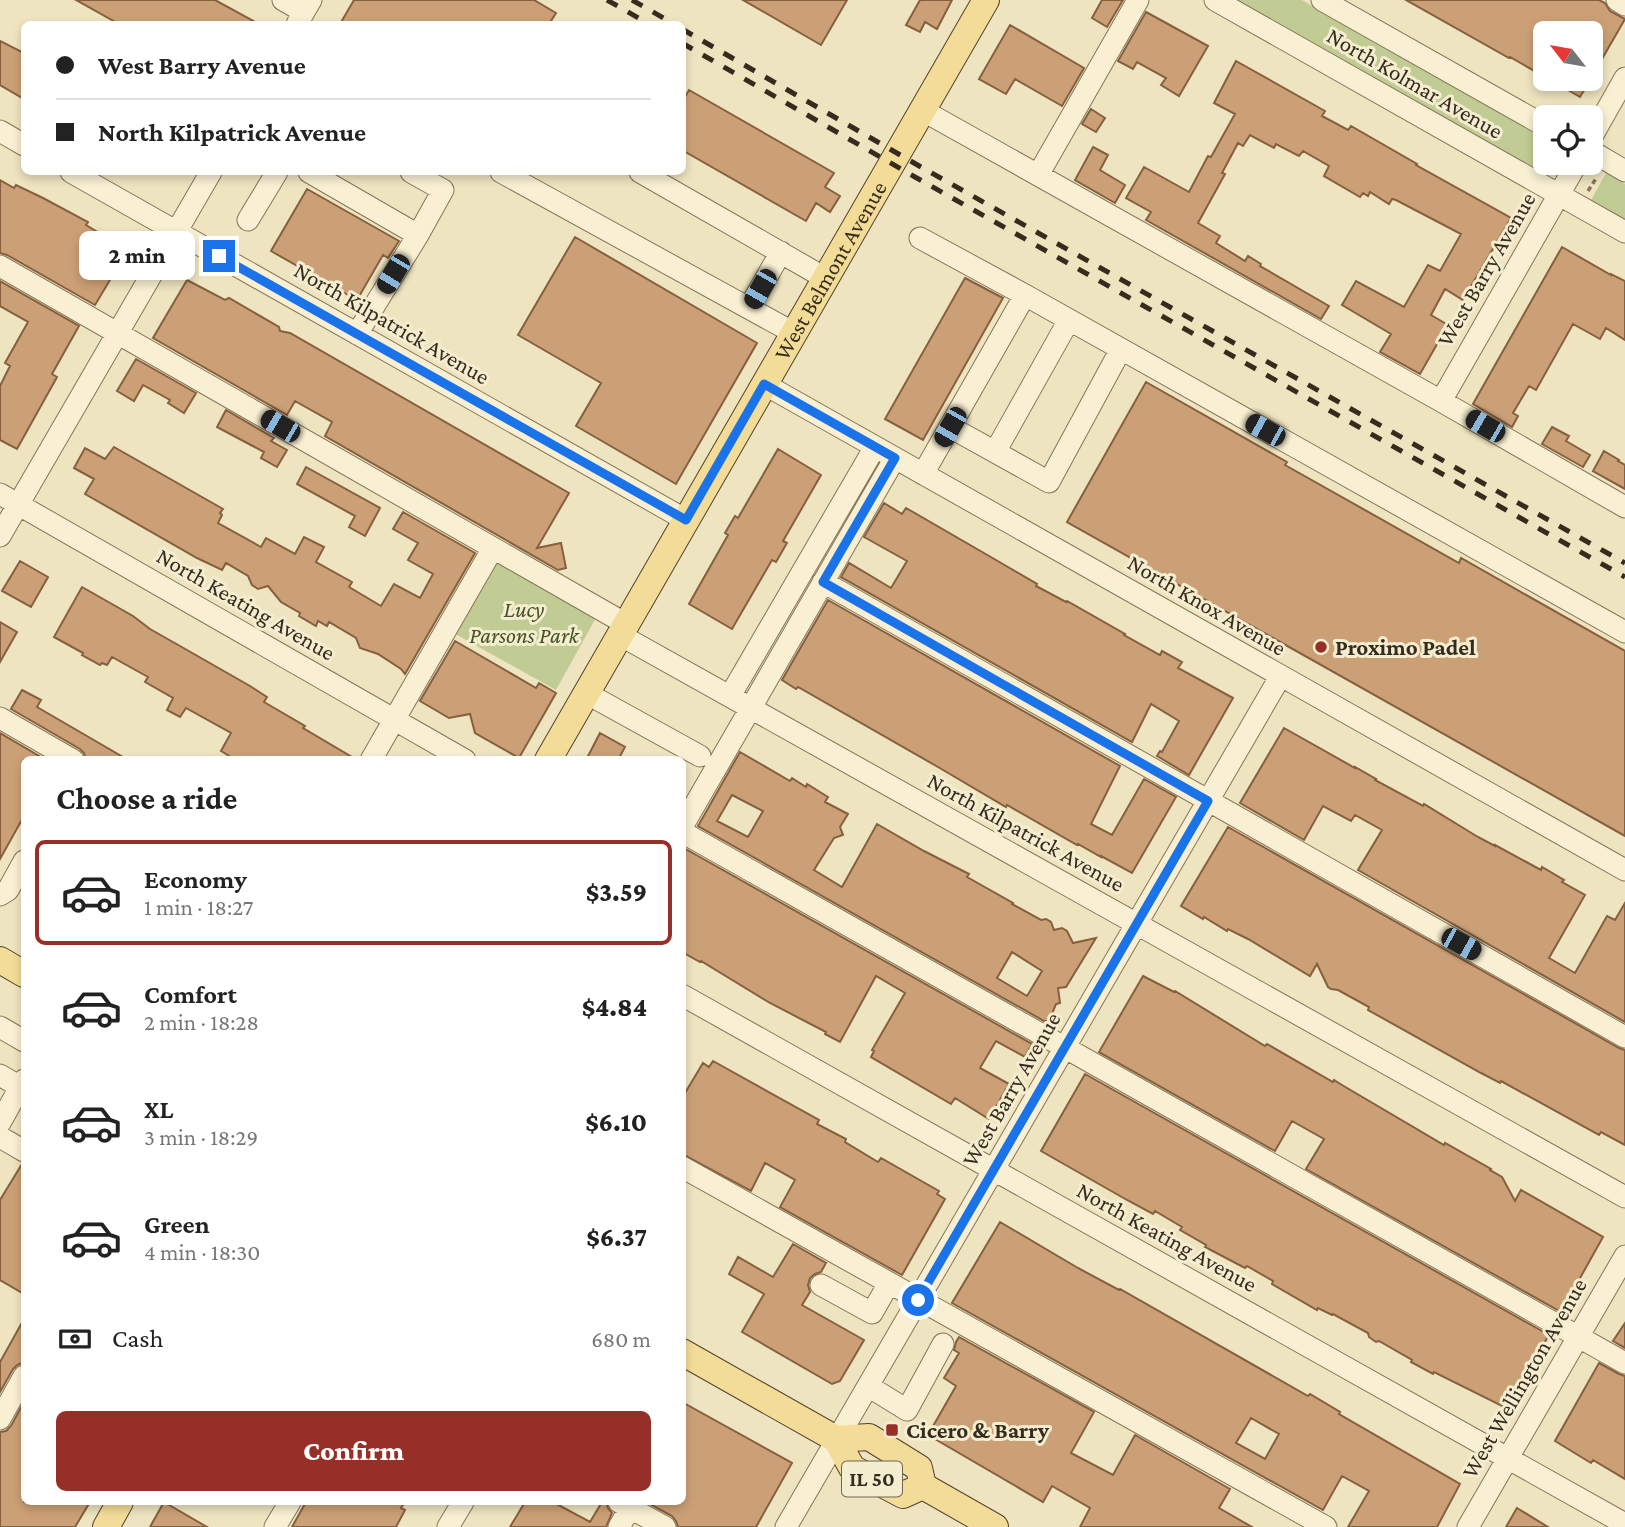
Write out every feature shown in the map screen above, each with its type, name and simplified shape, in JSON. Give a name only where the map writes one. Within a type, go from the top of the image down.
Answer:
[{"type":"main road","name":"West Belmont Avenue","points":[[550,756],[986,0]]},
{"type":"main road","points":[[0,960],[21,972]]},
{"type":"main road","name":"IL 50","points":[[686,1354],[836,1439],[869,1437],[919,1468],[923,1486],[995,1527]]},
{"type":"main road","points":[[106,1527],[118,1505]]},
{"type":"street","points":[[283,0],[304,12]]},
{"type":"street","points":[[1038,175],[1138,0]]},
{"type":"street","name":"North Kolmar Avenue","points":[[1215,0],[1625,232]]},
{"type":"street","name":"North Kolmar Avenue","points":[[1322,0],[1533,119]]},
{"type":"street","points":[[1617,0],[1625,5]]},
{"type":"street","points":[[1603,117],[1625,78]]},
{"type":"street","points":[[922,110],[1625,507]]},
{"type":"street","points":[[0,131],[21,143]]},
{"type":"street","points":[[1603,163],[1625,171]]},
{"type":"street","name":"North Kilpatrick Avenue","points":[[76,175],[686,520]]},
{"type":"street","points":[[0,536],[9,499],[117,333],[209,175]]},
{"type":"street","points":[[248,220],[275,175]]},
{"type":"street","points":[[314,175],[418,235]]},
{"type":"street","points":[[357,334],[443,190],[416,175]]},
{"type":"street","points":[[506,175],[794,332]]},
{"type":"street","points":[[645,175],[825,278]]},
{"type":"street","name":"West Barry Avenue","points":[[1441,401],[1570,175]]},
{"type":"street","points":[[920,238],[1625,632]]},
{"type":"street","points":[[749,308],[781,252]]},
{"type":"street","name":"North Kilpatrick Avenue","points":[[0,266],[493,548],[730,696],[1625,1197]]},
{"type":"street","points":[[923,474],[1025,295]]},
{"type":"street","points":[[995,452],[1069,320]]},
{"type":"street","points":[[950,427],[1049,482],[1121,349]]},
{"type":"street","name":"North Knox Avenue","points":[[764,384],[1625,870]]},
{"type":"street","points":[[730,696],[875,447]]},
{"type":"street","points":[[686,823],[895,458]]},
{"type":"street","name":"North Keating Avenue","points":[[9,499],[458,756]]},
{"type":"street","points":[[373,756],[493,548]]},
{"type":"street","points":[[823,582],[1625,1037]]},
{"type":"street","name":"West Barry Avenue","points":[[786,1527],[1280,677]]},
{"type":"street","points":[[586,694],[700,756]]},
{"type":"street","points":[[0,718],[66,756]]},
{"type":"street","points":[[686,832],[1625,1363]]},
{"type":"street","points":[[0,895],[8,890],[21,866]]},
{"type":"street","name":"North Keating Avenue","points":[[686,997],[1625,1524]]},
{"type":"street","points":[[0,1027],[21,1039]]},
{"type":"street","points":[[0,1075],[21,1084]]},
{"type":"street","points":[[0,1124],[21,1086]]},
{"type":"street","points":[[0,1137],[21,1149]]},
{"type":"street","points":[[686,1169],[1325,1527]]},
{"type":"street","name":"West Wellington Avenue","points":[[1468,1527],[1625,1256]]},
{"type":"street","points":[[821,1285],[872,1313],[890,1283]]},
{"type":"street","points":[[868,1386],[907,1410],[943,1344]]},
{"type":"street","points":[[0,1419],[21,1381]]},
{"type":"street","points":[[275,1527],[288,1505]]},
{"type":"street","points":[[448,1527],[461,1505]]},
{"type":"street","points":[[620,1527],[625,1505],[665,1527]]},
{"type":"path","points":[[1584,199],[1591,175]]},
{"type":"green space","points":[[1234,0],[1302,0],[1533,132],[1533,170]]},
{"type":"green space","points":[[1606,173],[1625,184],[1625,222],[1590,202]]},
{"type":"green space","name":"Lucy Parsons Park","points":[[492,555],[598,614],[556,690],[450,631]]},
{"type":"building","points":[[76,0],[215,0],[254,21],[114,21]]},
{"type":"building","points":[[354,0],[534,0],[556,13],[551,21],[342,21]]},
{"type":"building","points":[[743,0],[847,0],[821,45]]},
{"type":"building","points":[[920,0],[952,0],[937,29],[925,22],[920,32],[906,25]]},
{"type":"building","points":[[1102,0],[1123,0],[1107,27],[1092,18]]},
{"type":"building","points":[[1406,0],[1599,0],[1605,3],[1610,11],[1625,19],[1603,57],[1603,21],[1533,21],[1533,70]]},
{"type":"building","points":[[1146,12],[1208,46],[1179,96],[1161,85],[1166,78],[1137,62],[1133,69],[1118,61]]},
{"type":"building","points":[[1010,25],[1084,68],[1062,106],[1015,79],[1006,94],[979,79]]},
{"type":"building","points":[[0,41],[21,52],[21,97],[0,85]]},
{"type":"building","points":[[1236,61],[1325,111],[1322,116],[1348,130],[1351,126],[1511,218],[1463,300],[1445,289],[1431,315],[1448,325],[1420,374],[1380,352],[1391,334],[1342,305],[1356,281],[1404,307],[1428,265],[1440,271],[1461,234],[1396,200],[1392,199],[1389,204],[1370,192],[1368,196],[1363,193],[1360,197],[1324,176],[1329,166],[1303,151],[1299,156],[1276,144],[1274,148],[1250,135],[1243,146],[1238,143],[1222,173],[1225,174],[1198,223],[1220,236],[1216,243],[1245,261],[1248,256],[1261,264],[1260,266],[1329,306],[1321,319],[1146,220],[1151,212],[1126,198],[1144,167],[1189,192],[1235,114],[1214,103]]},
{"type":"building","points":[[689,90],[834,173],[825,187],[840,196],[830,212],[816,203],[806,221],[686,152],[686,95]]},
{"type":"building","points":[[1570,91],[1584,91],[1580,97]]},
{"type":"building","points":[[1091,109],[1105,118],[1096,132],[1082,124]]},
{"type":"building","points":[[1093,147],[1108,155],[1100,170],[1125,185],[1115,203],[1075,180]]},
{"type":"building","points":[[0,180],[14,188],[16,185],[88,222],[86,225],[128,250],[95,305],[0,253]]},
{"type":"building","points":[[307,189],[399,241],[388,258],[383,255],[357,300],[271,251]]},
{"type":"building","points":[[575,237],[757,343],[676,484],[576,426],[601,383],[518,335]]},
{"type":"building","points":[[1562,247],[1625,281],[1625,340],[1606,328],[1600,339],[1573,324],[1536,390],[1529,386],[1513,413],[1518,416],[1512,427],[1473,404]]},
{"type":"building","points":[[965,278],[1003,298],[923,440],[885,419]]},
{"type":"building","points":[[187,280],[225,300],[229,298],[279,327],[280,331],[290,333],[569,493],[537,548],[561,543],[566,568],[558,570],[325,436],[332,422],[295,401],[287,415],[153,338]]},
{"type":"building","points":[[0,281],[79,326],[52,374],[57,377],[17,449],[0,440],[0,386],[10,366],[5,363],[28,322],[0,306]]},
{"type":"building","points":[[136,359],[196,393],[184,413],[168,403],[170,400],[143,385],[134,401],[117,391]]},
{"type":"building","points":[[1146,382],[1287,462],[1285,465],[1459,563],[1461,558],[1625,651],[1625,836],[1067,522]]},
{"type":"building","points":[[226,410],[274,438],[271,441],[287,450],[277,467],[261,458],[264,452],[217,427]]},
{"type":"building","points":[[1552,427],[1569,436],[1566,441],[1590,455],[1583,467],[1542,444]]},
{"type":"building","points":[[114,447],[223,509],[218,523],[261,547],[266,538],[295,554],[304,537],[324,547],[316,562],[352,582],[349,587],[381,606],[394,584],[420,598],[433,574],[408,560],[418,543],[393,529],[403,512],[475,553],[405,674],[378,654],[360,648],[356,638],[329,622],[327,626],[318,621],[316,626],[299,616],[300,613],[281,602],[268,586],[258,589],[252,585],[248,576],[226,563],[222,570],[197,558],[85,494],[94,479],[74,468],[85,448],[105,459]]},
{"type":"building","points":[[778,449],[821,475],[783,541],[787,543],[776,562],[772,560],[732,629],[689,604],[728,535],[725,533],[735,516],[738,518]]},
{"type":"building","points":[[1604,451],[1625,465],[1625,489],[1593,471]]},
{"type":"building","points":[[306,467],[380,508],[365,536],[349,527],[355,516],[297,484]]},
{"type":"building","points":[[884,503],[902,514],[906,508],[1037,584],[1036,586],[1160,655],[1162,651],[1182,662],[1178,668],[1233,698],[1189,775],[1157,756],[1162,752],[1179,721],[1151,704],[1132,742],[841,577],[849,563],[891,588],[907,561],[864,537]]},
{"type":"building","points":[[20,561],[48,577],[31,607],[2,591]]},
{"type":"building","points":[[82,587],[250,686],[267,697],[264,702],[350,756],[229,756],[221,751],[231,733],[186,708],[180,717],[167,710],[173,698],[145,682],[148,677],[112,657],[107,665],[100,665],[54,637]]},
{"type":"building","points":[[828,600],[1120,766],[1091,824],[1112,835],[1144,779],[1176,797],[1132,873],[1007,805],[1006,807],[782,680]]},
{"type":"building","points":[[0,622],[17,632],[0,662]]},
{"type":"building","points":[[455,641],[536,688],[539,683],[556,693],[520,756],[515,756],[475,733],[470,714],[449,718],[420,701]]},
{"type":"building","points":[[22,690],[41,700],[37,707],[121,756],[85,756],[80,749],[11,709]]},
{"type":"building","points":[[1284,728],[1375,780],[1423,806],[1424,804],[1478,837],[1541,870],[1542,867],[1585,895],[1549,958],[1575,973],[1607,916],[1615,920],[1625,903],[1625,1022],[1358,870],[1382,830],[1355,815],[1351,821],[1323,806],[1304,840],[1240,803]]},
{"type":"building","points":[[0,733],[39,756],[21,756],[21,821],[0,859]]},
{"type":"building","points":[[600,733],[625,747],[620,756],[588,756]]},
{"type":"building","points":[[740,752],[790,781],[792,778],[806,787],[807,784],[828,797],[825,802],[848,814],[840,827],[843,835],[834,838],[814,870],[842,887],[877,824],[969,874],[967,877],[1012,904],[1041,920],[1046,919],[1051,922],[1054,930],[1062,928],[1067,931],[1073,943],[1096,938],[1066,987],[1058,988],[1060,1003],[1056,1004],[1049,1021],[1044,1021],[698,826]],"holes":[[[732,795],[763,811],[748,837],[717,821]],[[1012,952],[1042,971],[1027,996],[997,978]]]},
{"type":"building","points":[[1228,827],[1625,1050],[1625,1145],[1601,1132],[1599,1135],[1501,1081],[1500,1083],[1481,1073],[1368,1010],[1369,1007],[1331,989],[1317,964],[1310,976],[1248,939],[1228,929],[1227,931],[1181,906]]},
{"type":"building","points":[[686,849],[1032,1044],[1025,1057],[996,1041],[980,1068],[1009,1084],[989,1119],[955,1098],[951,1104],[871,1057],[874,1051],[872,1050],[905,993],[876,976],[840,1042],[686,954]]},
{"type":"building","points":[[1143,976],[1175,991],[1265,1046],[1267,1044],[1333,1082],[1334,1080],[1444,1145],[1445,1143],[1491,1169],[1502,1177],[1515,1201],[1521,1190],[1603,1237],[1561,1312],[1306,1169],[1324,1139],[1292,1121],[1275,1151],[1099,1052]]},
{"type":"building","points":[[713,1061],[819,1120],[817,1124],[846,1139],[845,1142],[878,1162],[881,1158],[939,1191],[937,1194],[945,1199],[902,1275],[780,1207],[795,1180],[765,1163],[751,1191],[686,1156],[686,1091],[703,1063],[709,1067]]},
{"type":"building","points":[[1085,1074],[1549,1335],[1506,1406],[1411,1362],[1412,1360],[1379,1341],[1376,1342],[1368,1333],[1333,1314],[1318,1308],[1317,1310],[1247,1266],[1245,1268],[1205,1247],[1206,1245],[1180,1230],[1182,1227],[1155,1211],[1153,1214],[1041,1151]]},
{"type":"building","points":[[21,1166],[21,1292],[0,1280],[0,1200]]},
{"type":"building","points":[[1000,1222],[1308,1396],[1310,1394],[1340,1412],[1339,1414],[1460,1484],[1437,1527],[1348,1527],[1369,1491],[1342,1476],[1323,1510],[952,1303]],"holes":[[[1251,1418],[1279,1434],[1265,1459],[1236,1443]]]},
{"type":"building","points":[[793,1244],[826,1263],[821,1272],[810,1278],[810,1292],[802,1305],[864,1340],[840,1381],[832,1384],[742,1332],[764,1294],[729,1274],[738,1257],[773,1277]]},
{"type":"building","points":[[1625,1323],[1625,1348],[1613,1341]]},
{"type":"building","points":[[21,1324],[21,1363],[13,1369],[0,1392],[0,1362]]},
{"type":"building","points":[[959,1337],[1094,1412],[1071,1453],[1113,1475],[1135,1435],[1230,1489],[1219,1508],[1252,1527],[1080,1527],[1090,1508],[1052,1486],[1043,1502],[928,1435],[956,1386],[944,1378],[959,1353],[954,1350]]},
{"type":"building","points":[[1599,1363],[1625,1376],[1625,1479],[1593,1460],[1591,1463],[1555,1441]]},
{"type":"building","points":[[686,1404],[792,1463],[756,1527],[678,1527],[672,1516],[652,1505],[686,1505]]},
{"type":"building","points":[[21,1408],[21,1505],[88,1505],[75,1527],[0,1527],[0,1432],[11,1426]]},
{"type":"building","points":[[162,1505],[169,1505],[207,1527],[150,1527]]},
{"type":"building","points":[[304,1505],[403,1505],[401,1508],[405,1510],[396,1527],[292,1527]]},
{"type":"building","points":[[523,1505],[559,1505],[590,1522],[600,1505],[607,1505],[612,1513],[606,1527],[510,1527]]},
{"type":"building","points":[[1517,1508],[1548,1527],[1506,1527]]},
{"type":"railway","points":[[607,0],[644,21]]},
{"type":"railway","points":[[632,0],[669,21]]},
{"type":"railway","points":[[686,31],[921,167],[1625,563]]},
{"type":"railway","points":[[686,45],[1625,577]]},
{"type":"place","name":"Proximo Padel","points":[[1321,647]]},
{"type":"place","name":"Cicero & Barry","points":[[892,1430]]},
{"type":"route","points":[[219,256],[686,520],[764,384],[895,458],[823,582],[1208,801],[918,1300]]}]
